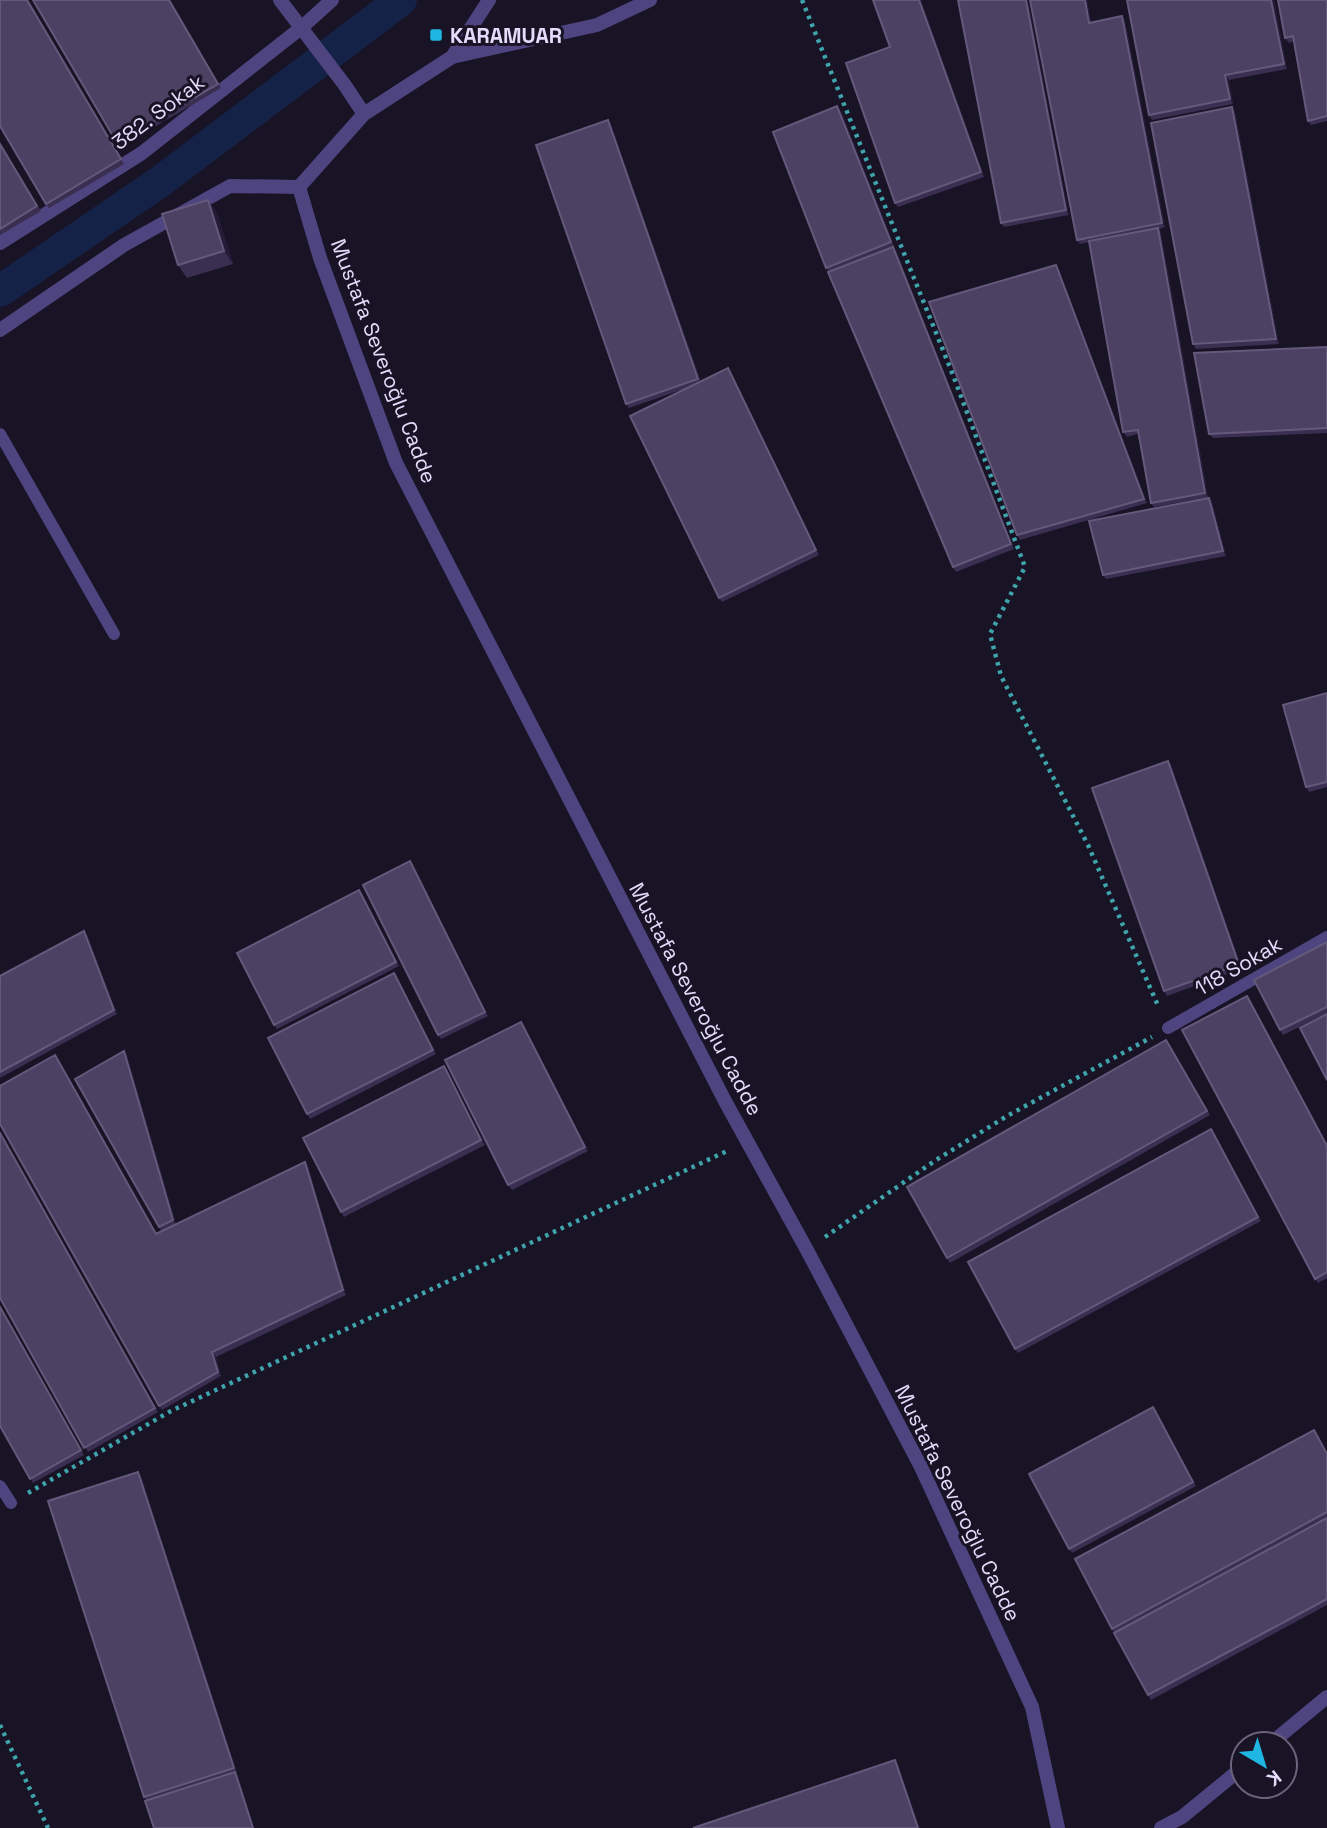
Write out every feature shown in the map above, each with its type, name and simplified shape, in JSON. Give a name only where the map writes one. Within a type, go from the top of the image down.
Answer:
[{"type":"street","points":[[280,0],[364,114]]},
{"type":"street","name":"382. Sokak","points":[[0,243],[142,153],[301,28],[332,0]]},
{"type":"street","points":[[452,57],[489,0]]},
{"type":"street","points":[[0,330],[124,245],[230,186],[299,187],[364,114],[452,57],[597,25],[650,0]]},
{"type":"street","name":"Mustafa Severoğlu Cadde","points":[[299,187],[320,258],[396,463],[747,1142],[921,1467],[1032,1707],[1058,1828]]},
{"type":"street","points":[[1287,1730],[1327,1697]]},
{"type":"street","points":[[1161,1828],[1182,1817],[1229,1778]]},
{"type":"lane","points":[[0,433],[114,634]]},
{"type":"lane","name":"118 Sokak","points":[[1168,1028],[1327,937]]},
{"type":"lane","points":[[0,1486],[11,1503]]},
{"type":"path","points":[[803,0],[953,375],[1025,567],[990,634],[1001,676],[1088,845],[1168,1028],[1007,1116],[936,1160],[807,1250]]},
{"type":"path","points":[[11,1503],[171,1411],[747,1142]]},
{"type":"path","points":[[0,1725],[48,1828]]},
{"type":"building","points":[[0,0],[27,0],[121,159],[46,204],[0,126]]},
{"type":"building","points":[[33,0],[169,0],[218,84],[117,143]]},
{"type":"building","points":[[873,0],[919,0],[981,172],[895,203],[846,63],[890,47]]},
{"type":"building","points":[[958,0],[1026,0],[1066,210],[1001,223]]},
{"type":"building","points":[[1030,0],[1085,0],[1089,23],[1122,16],[1162,223],[1077,240]]},
{"type":"building","points":[[1127,0],[1271,0],[1284,64],[1225,75],[1230,99],[1149,115]]},
{"type":"building","points":[[1278,0],[1327,0],[1327,116],[1308,121],[1293,36],[1285,38]]},
{"type":"building","points":[[837,106],[891,242],[826,268],[773,132]]},
{"type":"building","points":[[1232,107],[1276,339],[1193,344],[1151,123]]},
{"type":"building","points":[[608,120],[698,379],[626,404],[536,145]]},
{"type":"building","points":[[0,144],[37,206],[0,229]]},
{"type":"building","points":[[208,200],[224,251],[178,265],[162,214]]},
{"type":"building","points":[[1158,228],[1205,493],[1151,503],[1138,430],[1123,432],[1089,241]]},
{"type":"building","points":[[893,247],[1011,544],[953,567],[828,272]]},
{"type":"building","points":[[1056,265],[1144,499],[1017,535],[929,302]]},
{"type":"building","points":[[1327,347],[1327,428],[1209,434],[1194,353]]},
{"type":"building","points":[[728,368],[816,550],[719,598],[630,416]]},
{"type":"building","points":[[1209,498],[1223,551],[1103,575],[1089,521]]},
{"type":"building","points":[[1327,693],[1327,782],[1306,787],[1283,705]]},
{"type":"building","points":[[1168,761],[1239,965],[1164,991],[1092,788]]},
{"type":"building","points":[[410,861],[485,1012],[438,1035],[363,885]]},
{"type":"building","points":[[359,890],[396,962],[274,1025],[237,953]]},
{"type":"building","points":[[84,931],[114,1010],[0,1072],[0,976]]},
{"type":"building","points":[[1327,942],[1327,1007],[1280,1030],[1254,980]]},
{"type":"building","points":[[394,973],[433,1050],[307,1114],[268,1038]]},
{"type":"building","points":[[1247,996],[1327,1146],[1327,1272],[1315,1279],[1182,1030]]},
{"type":"building","points":[[1327,1014],[1327,1080],[1300,1028]]},
{"type":"building","points":[[521,1022],[585,1147],[508,1185],[445,1060]]},
{"type":"building","points":[[1166,1040],[1207,1111],[947,1258],[907,1187]]},
{"type":"building","points":[[124,1051],[173,1220],[159,1227],[75,1079]]},
{"type":"building","points":[[55,1055],[156,1234],[305,1162],[343,1290],[212,1352],[218,1372],[159,1406],[0,1124],[0,1086]]},
{"type":"building","points":[[444,1066],[481,1140],[341,1212],[303,1138]]},
{"type":"building","points":[[1211,1129],[1258,1217],[1015,1349],[968,1262]]},
{"type":"building","points":[[0,1133],[155,1408],[84,1448],[0,1298]]},
{"type":"building","points":[[0,1307],[81,1450],[30,1479],[0,1426]]},
{"type":"building","points":[[1153,1407],[1193,1482],[1069,1549],[1029,1474]]},
{"type":"building","points":[[1314,1430],[1327,1454],[1327,1512],[1112,1629],[1075,1559]]},
{"type":"building","points":[[138,1472],[234,1768],[144,1797],[48,1501]]},
{"type":"building","points":[[1327,1518],[1327,1599],[1148,1695],[1114,1633]]},
{"type":"building","points":[[895,1760],[918,1828],[693,1828]]},
{"type":"building","points":[[235,1772],[253,1828],[154,1828],[145,1801]]},
{"type":"waterway","points":[[0,291],[161,181],[401,0]]},
{"type":"place","name":"KARAMUAR","points":[[436,35]]}]
